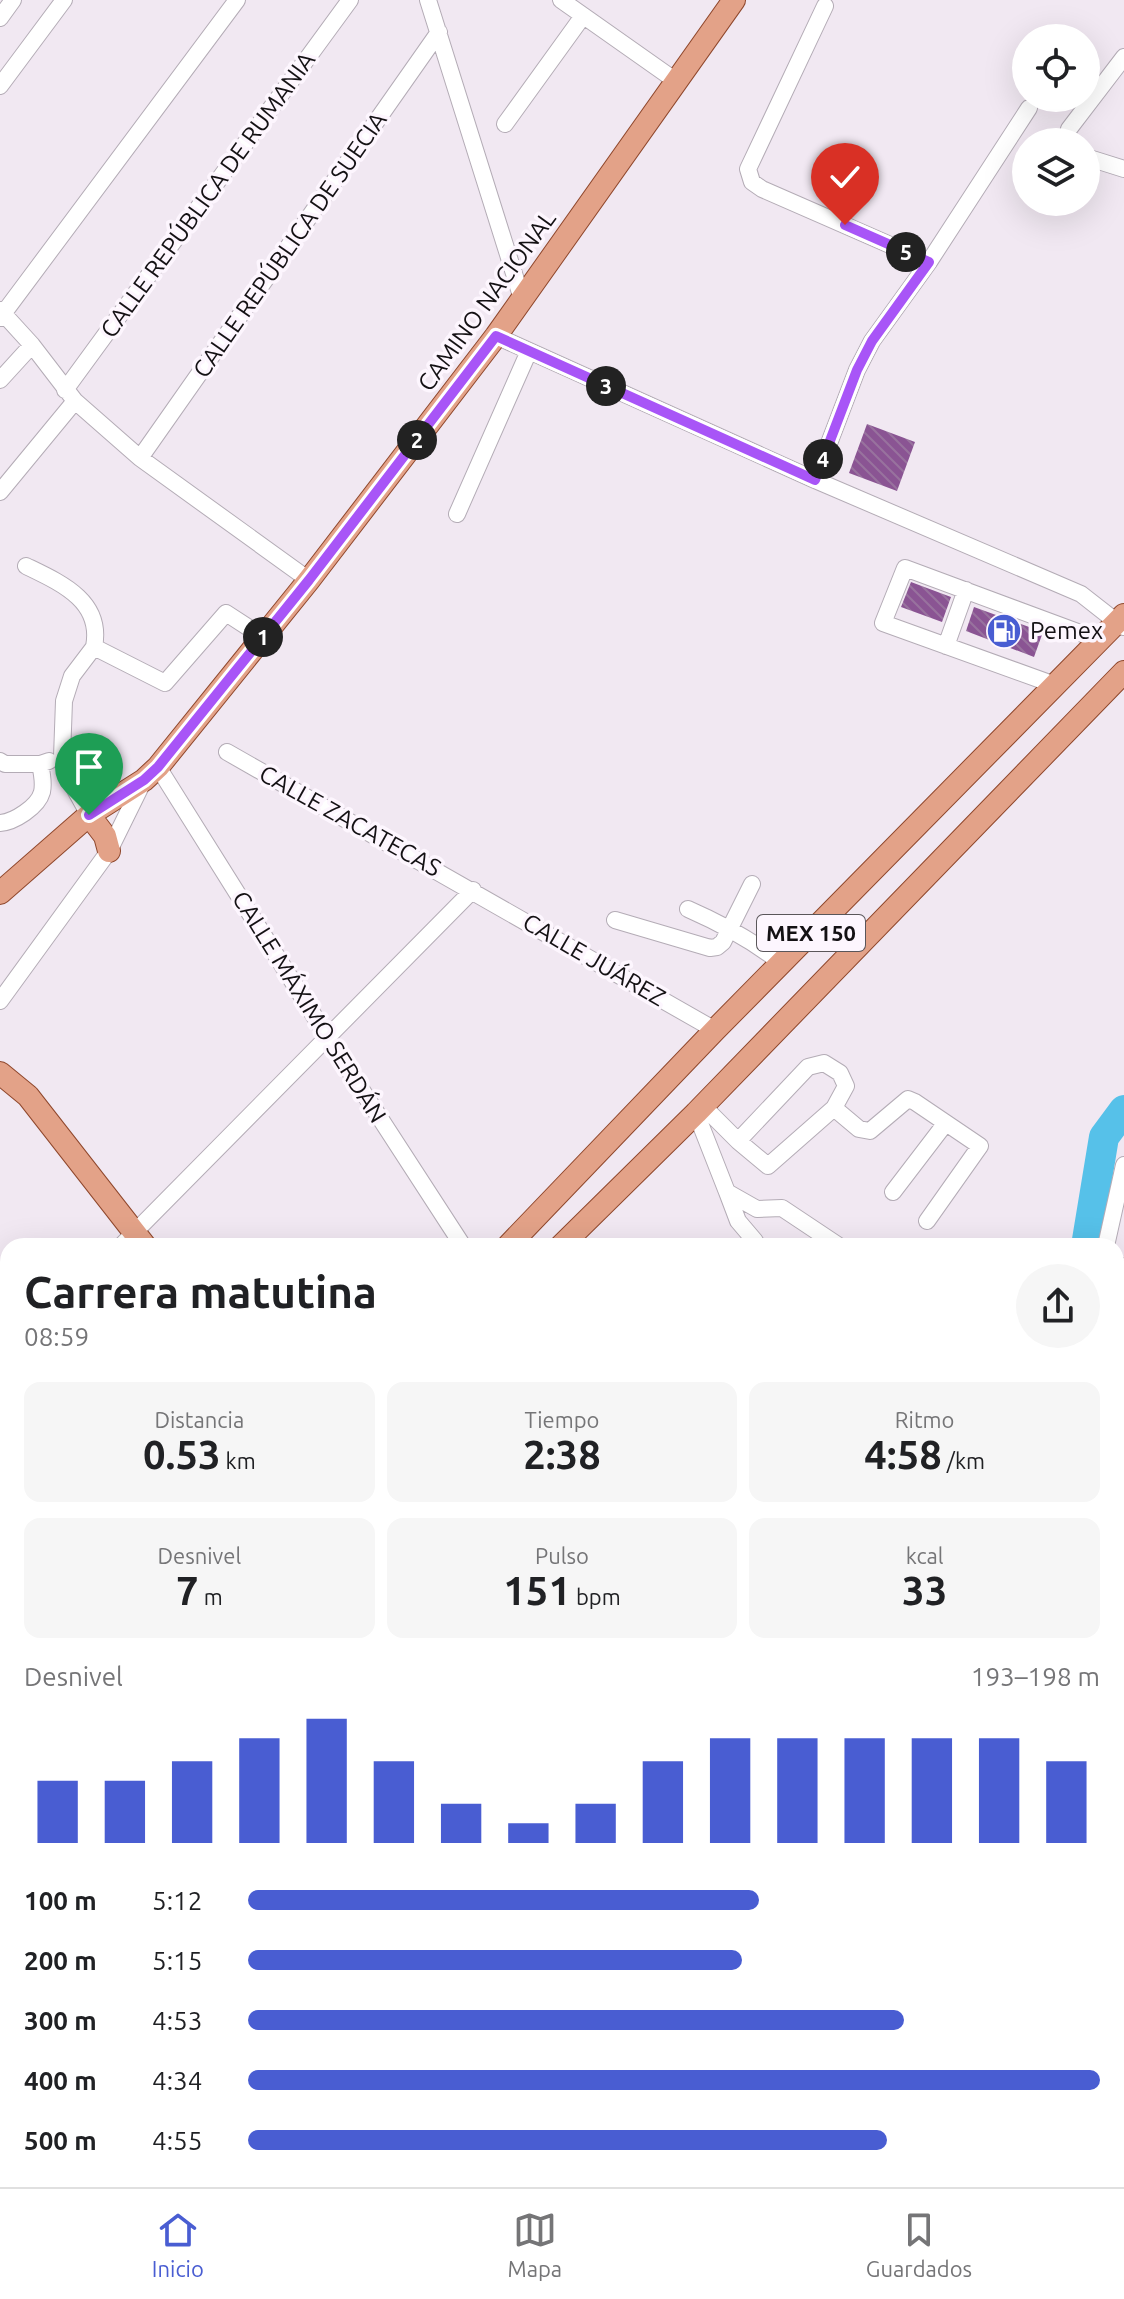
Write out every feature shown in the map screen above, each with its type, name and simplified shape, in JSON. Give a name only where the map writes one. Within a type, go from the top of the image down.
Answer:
[{"type":"main road","name":"CAMINO NACIONAL","points":[[0,893],[89,815],[151,774],[309,580],[496,336],[734,0]]},
{"type":"main road","name":"MEX 150","points":[[516,1238],[715,1030],[1099,640],[1122,622]]},
{"type":"main road","name":"MEX 150","points":[[569,1238],[700,1109],[1124,673]]},
{"type":"main road","points":[[89,815],[105,836],[109,851]]},
{"type":"main road","points":[[0,1073],[28,1096],[132,1238]]},
{"type":"street","points":[[0,18],[13,0]]},
{"type":"street","points":[[0,86],[64,0]]},
{"type":"street","points":[[237,0],[1,314],[32,345],[70,396],[140,458],[309,580]]},
{"type":"street","name":"CALLE REPÚBLICA DE RUMANIA","points":[[0,492],[350,0]]},
{"type":"street","points":[[428,0],[522,299]]},
{"type":"street","points":[[561,0],[676,81]]},
{"type":"street","points":[[825,6],[748,169],[752,182],[929,262]]},
{"type":"street","points":[[505,124],[583,16]]},
{"type":"street","name":"CALLE REPÚBLICA DE SUECIA","points":[[140,458],[439,32]]},
{"type":"street","points":[[1070,128],[1124,57]]},
{"type":"street","points":[[815,480],[857,370],[872,341],[929,262],[1026,112]]},
{"type":"street","points":[[1100,161],[1124,169]]},
{"type":"street","points":[[496,336],[815,480],[1081,594],[1122,622]]},
{"type":"street","points":[[0,380],[32,345]]},
{"type":"street","points":[[457,514],[529,351]]},
{"type":"street","points":[[26,566],[68,587],[92,615],[97,630],[94,647],[72,676],[64,701],[62,757],[68,777],[89,815]]},
{"type":"street","points":[[1055,685],[883,623],[905,568],[1099,640]]},
{"type":"street","points":[[946,646],[966,590]]},
{"type":"street","points":[[94,647],[165,683],[226,613],[263,637]]},
{"type":"street","name":"CALLE ZACATECAS","points":[[227,752],[473,890]]},
{"type":"street","points":[[0,761],[5,764],[40,764],[62,757]]},
{"type":"street","points":[[0,823],[13,822],[41,797],[40,764]]},
{"type":"street","points":[[0,1001],[109,851],[151,774]]},
{"type":"street","name":"CALLE MÁXIMO SERDÁN","points":[[151,774],[458,1238]]},
{"type":"street","points":[[615,920],[710,948],[717,947],[723,942],[752,884]]},
{"type":"street","points":[[137,1238],[473,890]]},
{"type":"street","name":"CALLE JUÁREZ","points":[[473,890],[715,1030]]},
{"type":"street","points":[[688,909],[756,943],[781,963]]},
{"type":"street","points":[[700,1109],[738,1141],[768,1166],[834,1108],[846,1086],[840,1073],[824,1063],[808,1067],[738,1141]]},
{"type":"street","points":[[834,1108],[859,1129],[870,1131],[908,1099],[980,1146],[927,1221]]},
{"type":"street","points":[[700,1109],[738,1221],[752,1238]]},
{"type":"street","points":[[893,1192],[945,1124]]},
{"type":"street","points":[[1108,1238],[1124,1165]]},
{"type":"street","points":[[727,1192],[763,1211],[782,1208],[827,1238]]},
{"type":"building","points":[[867,424],[915,442],[897,491],[849,473]]},
{"type":"building","points":[[911,582],[951,597],[942,622],[901,607]]},
{"type":"building","name":"Pemex","points":[[974,607],[1043,632],[1034,657],[966,631]]},
{"type":"waterway","points":[[1087,1238],[1104,1137],[1124,1110]]},
{"type":"place","name":"Pemex","points":[[1004,631]]},
{"type":"route","points":[[89,815],[144,780],[158,767],[309,580],[496,336],[815,480],[857,370],[872,341],[929,262],[845,225]]}]
